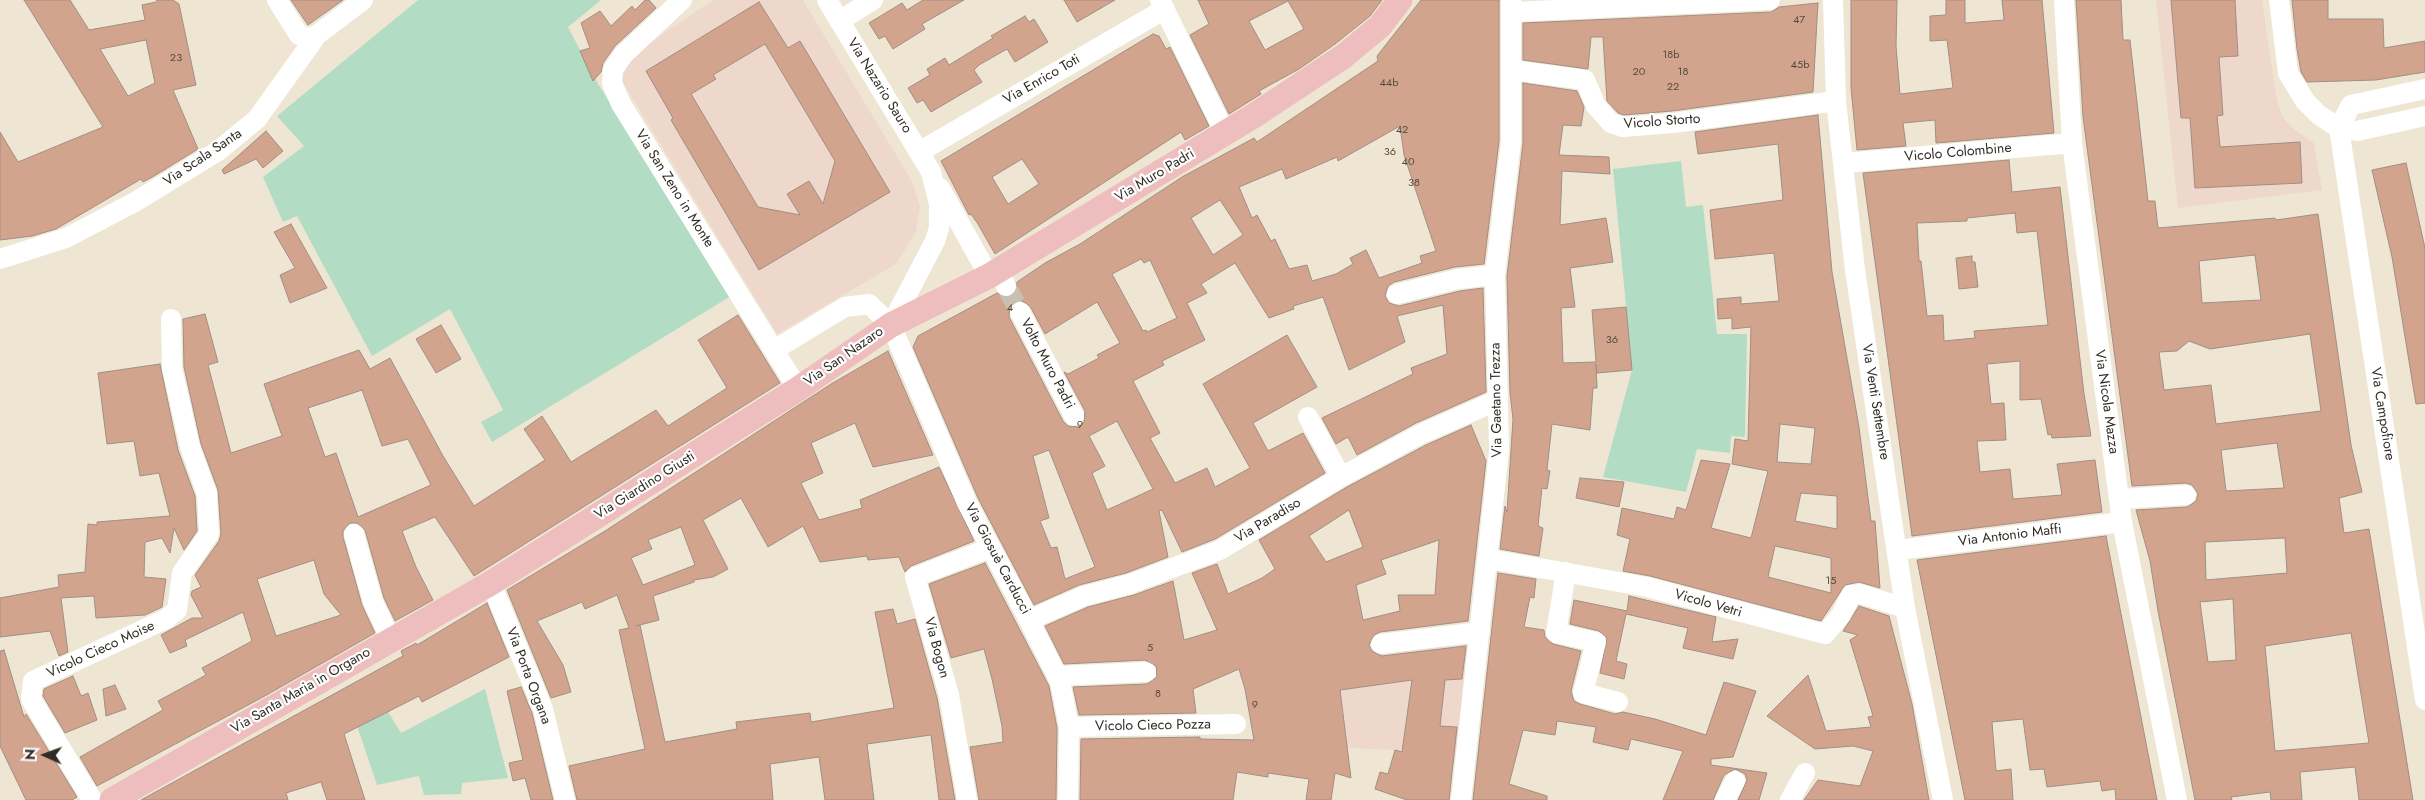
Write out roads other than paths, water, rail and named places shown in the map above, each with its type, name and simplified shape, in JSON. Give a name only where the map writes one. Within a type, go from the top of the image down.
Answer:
[{"type":"main road","name":"Via Muro Padri","points":[[891,324],[998,278],[1344,56],[1380,26],[1400,0]]},
{"type":"main road","name":"Via San Nazaro","points":[[798,389],[891,324]]},
{"type":"main road","name":"Via Giardino Giusti","points":[[491,583],[798,389]]},
{"type":"main road","name":"Via Santa Maria in Organo","points":[[112,800],[491,583]]},
{"type":"street","points":[[276,0],[299,35],[308,38],[317,35]]},
{"type":"street","name":"Via Scala Santa","points":[[0,259],[66,238],[135,202],[218,151],[258,119],[317,35],[363,0]]},
{"type":"street","name":"Via San Zeno in Monte","points":[[682,0],[623,55],[613,70],[612,83],[621,104],[798,389]]},
{"type":"street","name":"Via Nazario Sauro","points":[[827,0],[931,172],[998,278]]},
{"type":"street","points":[[839,21],[873,0]]},
{"type":"street","points":[[1512,6],[1770,0]]},
{"type":"street","name":"Via Venti Settembre","points":[[1833,0],[1836,101],[1854,270],[1898,550],[1905,608],[1943,800]]},
{"type":"street","name":"Via Nicola Mazza","points":[[2064,0],[2072,143],[2122,522],[2177,800]]},
{"type":"street","points":[[2279,0],[2288,73],[2305,101],[2339,128],[2356,131],[2424,116],[2422,90],[2351,105],[2339,128]]},
{"type":"street","points":[[1162,4],[1225,133]]},
{"type":"street","name":"Via Enrico Toti","points":[[919,152],[1162,4]]},
{"type":"street","name":"Via Gaetano Trezza","points":[[1461,800],[1489,559],[1499,450],[1495,275],[1511,142],[1512,6]]},
{"type":"street","name":"Vicolo Storto","points":[[1512,70],[1585,80],[1596,106],[1611,123],[1624,127],[1673,123],[1836,101]]},
{"type":"street","name":"Via Campofiore","points":[[2339,128],[2420,630],[2425,700]]},
{"type":"street","name":"Vicolo Colombine","points":[[1844,163],[2072,143]]},
{"type":"street","name":"Via Nazario Sauro","points":[[891,324],[927,257],[939,228],[940,204],[931,172]]},
{"type":"street","points":[[1397,294],[1458,279],[1495,275]]},
{"type":"street","points":[[774,350],[845,307],[869,304],[891,324]]},
{"type":"street","name":"Volto Muro Padri","points":[[1020,312],[1074,416]]},
{"type":"street","name":"Vicolo Cieco Moise","points":[[92,800],[31,700],[33,681],[166,619],[177,610],[182,573],[209,534],[207,494],[190,447],[172,368],[171,319]]},
{"type":"street","name":"Via Giosuè Carducci","points":[[891,324],[931,423],[990,548],[1057,676],[1066,703],[1069,727],[1068,800]]},
{"type":"street","name":"Via Paradiso","points":[[1029,620],[1084,596],[1130,584],[1220,550],[1341,477],[1421,434],[1498,400]]},
{"type":"street","points":[[1308,417],[1341,477]]},
{"type":"street","points":[[2119,499],[2186,495]]},
{"type":"street","name":"Via Antonio Maffi","points":[[1898,550],[2122,522]]},
{"type":"street","points":[[354,534],[373,602],[391,640]]},
{"type":"street","name":"Via Bogon","points":[[967,800],[949,695],[915,577],[990,548]]},
{"type":"street","name":"Vicolo Vetri","points":[[1489,559],[1647,587],[1825,634],[1840,615],[1851,595],[1860,594],[1905,608]]},
{"type":"street","points":[[1566,572],[1556,632],[1596,642],[1583,693],[1618,702]]},
{"type":"street","name":"Via Porta Organa","points":[[491,583],[543,709],[565,800]]},
{"type":"street","points":[[1380,644],[1480,632]]},
{"type":"street","points":[[1057,676],[1146,672]]},
{"type":"street","name":"Vicolo Cieco Pozza","points":[[1069,727],[1236,724]]},
{"type":"street","points":[[1790,800],[1805,773]]},
{"type":"street","points":[[1725,800],[1735,781]]},
{"type":"tunnel","points":[[1006,286],[1020,312]]}]
